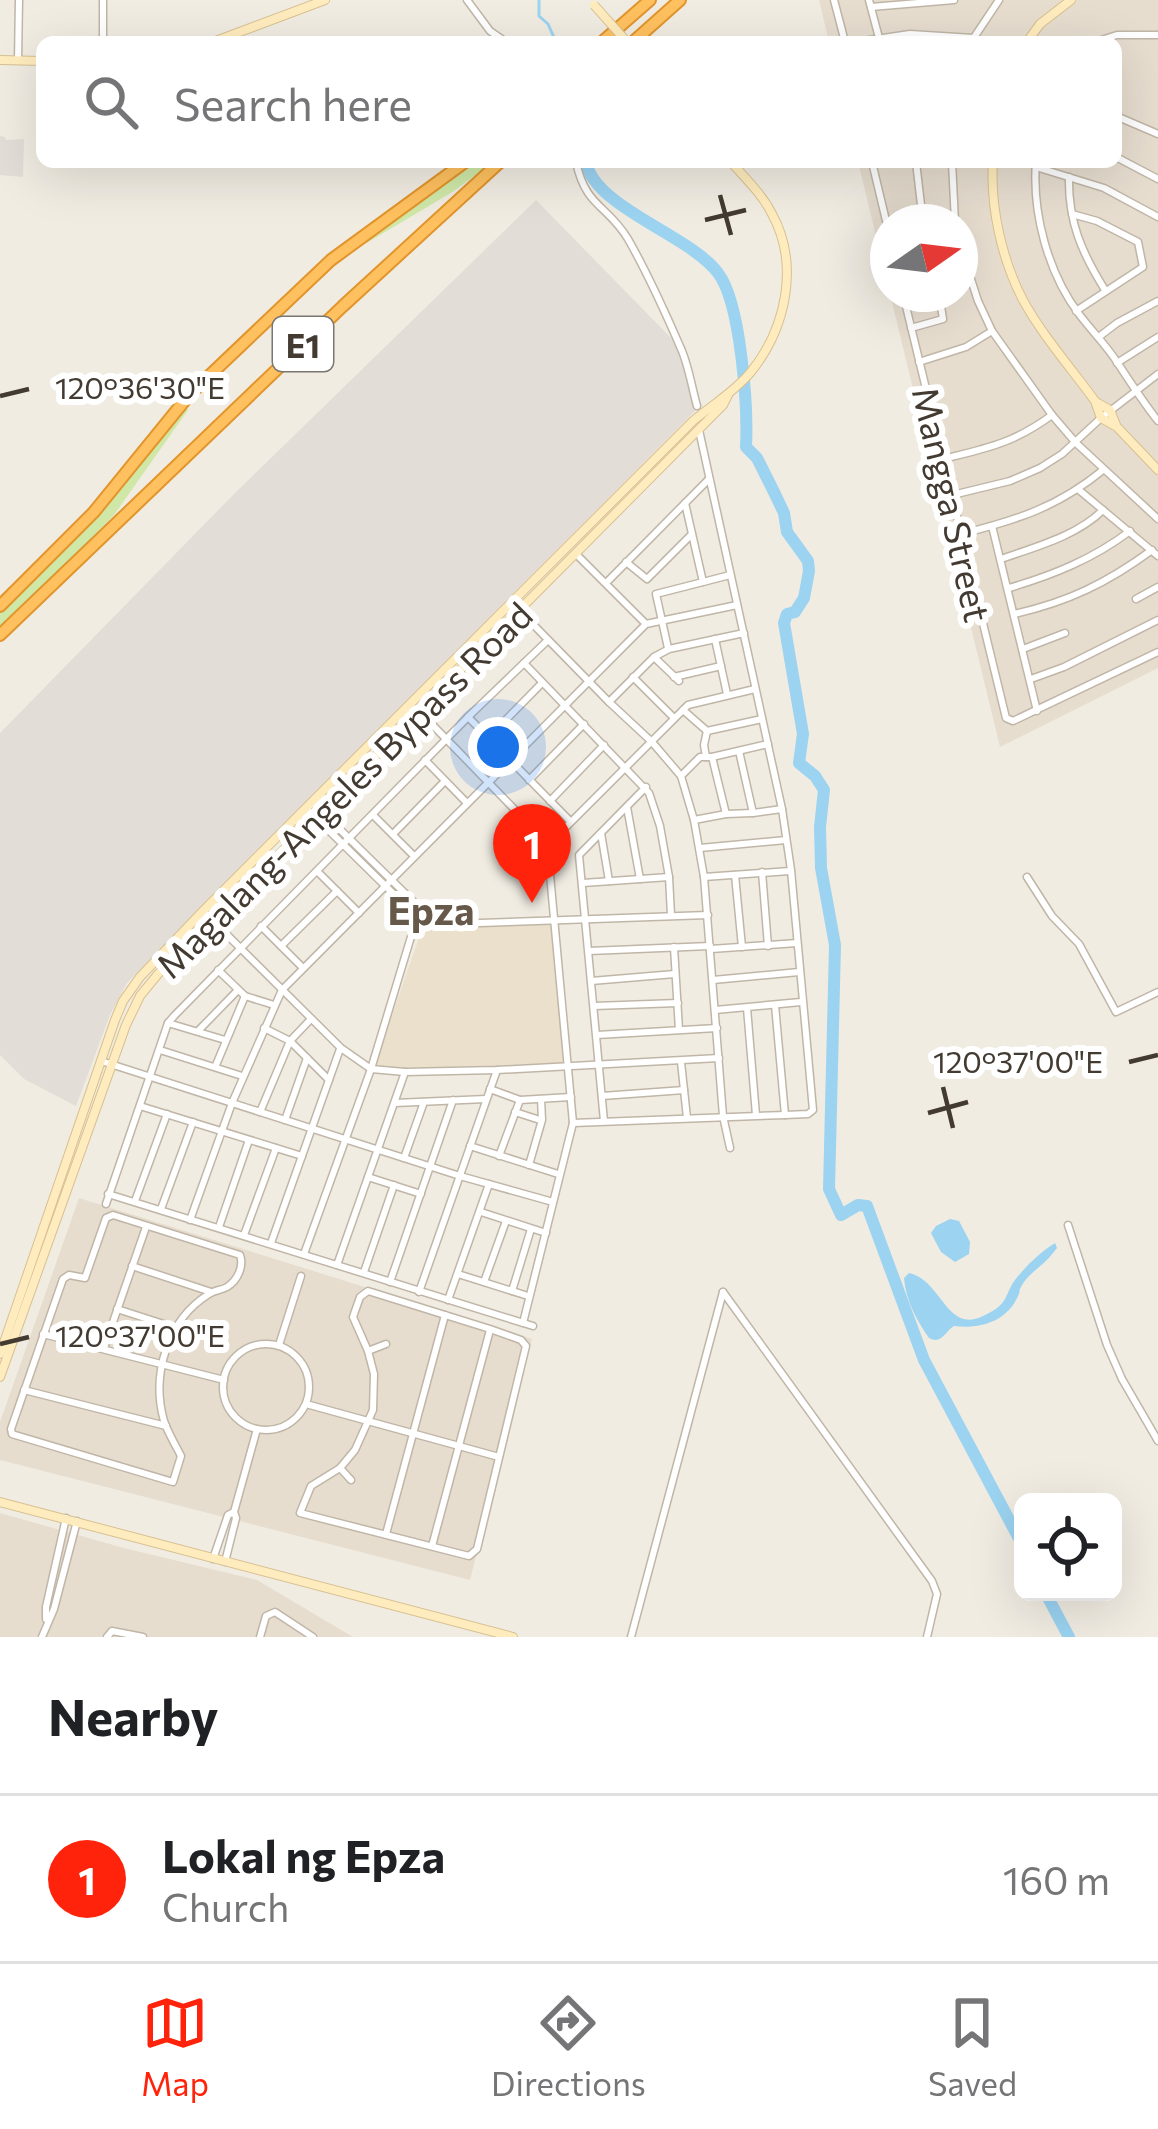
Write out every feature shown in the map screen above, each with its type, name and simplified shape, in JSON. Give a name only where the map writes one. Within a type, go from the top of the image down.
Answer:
[{"type":"highway","points":[[609,36],[650,0]]},
{"type":"highway","points":[[637,36],[680,0]]},
{"type":"highway","name":"E1","points":[[0,606],[94,512],[190,394],[332,260],[457,168]]},
{"type":"highway","name":"E1","points":[[0,635],[493,168]]},
{"type":"street","points":[[18,60],[19,0]]},
{"type":"street","points":[[103,36],[104,0]]},
{"type":"street","points":[[229,36],[326,0]]},
{"type":"street","points":[[467,0],[496,36]]},
{"type":"street","points":[[834,0],[843,36]]},
{"type":"street","points":[[878,36],[870,3],[954,0]]},
{"type":"street","points":[[976,36],[999,0]]},
{"type":"street","points":[[1031,36],[1071,0]]},
{"type":"street","points":[[591,3],[624,36]]},
{"type":"street","points":[[1114,36],[1158,35]]},
{"type":"street","points":[[894,36],[931,36]]},
{"type":"street","points":[[0,60],[36,61]]},
{"type":"street","points":[[1122,118],[1157,132]]},
{"type":"street","points":[[1122,160],[1158,179]]},
{"type":"street","points":[[577,168],[581,185],[595,204],[616,219],[630,243],[681,349],[697,406]]},
{"type":"street","name":"Magalang-Angeles Bypass Road","points":[[0,1354],[115,1020],[131,988],[511,602],[696,425],[724,405],[770,343],[780,319],[787,267],[772,213],[736,168]]},
{"type":"street","points":[[873,168],[882,204]]},
{"type":"street","points":[[917,168],[921,204]]},
{"type":"street","points":[[952,168],[955,204]]},
{"type":"street","points":[[993,168],[998,225],[1024,302],[1095,401],[1101,418],[1158,470]]},
{"type":"street","points":[[1036,168],[1037,213],[1048,251],[1076,311],[1158,420]]},
{"type":"street","points":[[1044,168],[1104,188],[1158,217]]},
{"type":"street","points":[[1069,177],[1083,255],[1105,290]]},
{"type":"street","points":[[1072,214],[1138,242],[1142,270],[1076,311]]},
{"type":"street","points":[[978,301],[992,331],[1052,415],[1158,519]]},
{"type":"street","points":[[1099,337],[1158,301]]},
{"type":"street","name":"Mangga Street","points":[[908,312],[1003,714],[1013,721],[1037,712]]},
{"type":"street","points":[[911,328],[943,319],[942,312]]},
{"type":"street","points":[[919,362],[966,346],[992,331]]},
{"type":"street","points":[[1118,363],[1158,338]]},
{"type":"street","points":[[936,499],[1010,481],[1040,468],[1158,374]]},
{"type":"street","points":[[1095,401],[1111,410],[1117,428]]},
{"type":"street","points":[[943,460],[1005,444],[1052,415]]},
{"type":"street","points":[[573,1123],[808,1114],[813,1110],[782,809],[696,425]]},
{"type":"street","name":"Magalang-Angeles Bypass Road","points":[[0,1377],[140,996],[577,555],[696,425]]},
{"type":"street","points":[[960,534],[1049,507],[1103,470]]},
{"type":"street","points":[[606,583],[709,479]]},
{"type":"street","points":[[1014,614],[1085,593],[1155,553],[1079,490]]},
{"type":"street","points":[[685,503],[703,582]]},
{"type":"street","points":[[1001,559],[1056,539],[1103,510]]},
{"type":"street","points":[[992,526],[1037,712],[1158,652]]},
{"type":"street","points":[[1009,588],[1073,566],[1130,531]]},
{"type":"street","points":[[626,562],[647,579],[692,534]]},
{"type":"street","points":[[568,546],[646,623]]},
{"type":"street","points":[[669,649],[657,593],[730,575]]},
{"type":"street","points":[[1136,599],[1158,587]]},
{"type":"street","points":[[511,602],[681,776],[704,877],[723,1116],[730,1148]]},
{"type":"street","points":[[190,1220],[232,1102],[281,990],[646,623],[736,605]]},
{"type":"street","points":[[1031,679],[1158,620]]},
{"type":"street","points":[[609,702],[669,649],[744,633]]},
{"type":"street","points":[[1023,649],[1065,633]]},
{"type":"street","points":[[106,1204],[168,1023],[548,640]]},
{"type":"street","points":[[715,640],[728,695]]},
{"type":"street","points":[[655,657],[677,679],[721,666]]},
{"type":"street","points":[[524,664],[646,787],[659,826],[671,915]]},
{"type":"street","points":[[633,677],[674,718]]},
{"type":"street","points":[[488,738],[542,683]]},
{"type":"street","points":[[543,850],[692,702],[755,689]]},
{"type":"street","points":[[410,703],[519,814],[543,850],[551,880],[573,1123],[523,1323]]},
{"type":"street","points":[[683,710],[707,731]]},
{"type":"street","points":[[468,717],[571,822]]},
{"type":"street","points":[[707,731],[762,719]]},
{"type":"street","points":[[529,780],[584,724]]},
{"type":"street","points":[[707,731],[704,745],[726,814]]},
{"type":"street","points":[[681,776],[699,757],[768,744]]},
{"type":"street","points":[[550,801],[604,745]]},
{"type":"street","points":[[739,751],[753,813]]},
{"type":"street","points":[[425,760],[466,802]]},
{"type":"street","points":[[393,834],[445,781]]},
{"type":"street","points":[[604,1121],[579,855],[646,787]]},
{"type":"street","points":[[309,806],[429,920],[708,915]]},
{"type":"street","points":[[627,807],[640,879]]},
{"type":"street","points":[[694,820],[782,809]]},
{"type":"street","points":[[373,814],[415,856]]},
{"type":"street","points":[[601,832],[609,881]]},
{"type":"street","points":[[700,848],[787,840]]},
{"type":"street","points":[[317,871],[359,913]]},
{"type":"street","points":[[704,877],[791,871]]},
{"type":"street","points":[[762,872],[768,946]]},
{"type":"street","points":[[735,875],[742,947]]},
{"type":"street","points":[[1027,877],[1052,916],[1079,944],[1116,1012],[1158,992]]},
{"type":"street","points":[[582,883],[669,878]]},
{"type":"street","points":[[281,946],[337,891]]},
{"type":"street","points":[[203,911],[341,1048],[371,1069],[497,1070],[719,1058]]},
{"type":"street","points":[[304,1254],[371,1069],[420,913]]},
{"type":"street","points":[[262,926],[302,968]]},
{"type":"street","points":[[589,951],[797,943]]},
{"type":"street","points":[[674,947],[679,1030]]},
{"type":"street","points":[[218,970],[242,993],[275,1005]]},
{"type":"street","points":[[713,980],[800,972]]},
{"type":"street","points":[[591,980],[675,974]]},
{"type":"street","points":[[198,1030],[242,993]]},
{"type":"street","points":[[215,1066],[242,993]]},
{"type":"street","points":[[715,1010],[803,1002]]},
{"type":"street","points":[[594,1006],[678,1003]]},
{"type":"street","points":[[775,1005],[785,1115]]},
{"type":"street","points":[[747,1008],[756,1115]]},
{"type":"street","points":[[260,1112],[290,1041],[311,1018]]},
{"type":"street","points":[[168,1023],[225,1040]]},
{"type":"street","points":[[264,1028],[290,1041],[329,1079]]},
{"type":"street","points":[[597,1035],[717,1028]]},
{"type":"street","points":[[271,1244],[341,1048]]},
{"type":"street","points":[[160,1050],[243,1076]]},
{"type":"street","points":[[285,1120],[307,1058]]},
{"type":"street","points":[[101,1060],[553,1202]]},
{"type":"street","points":[[681,1060],[687,1118]]},
{"type":"street","points":[[419,1292],[497,1070]]},
{"type":"street","points":[[337,1265],[405,1072]]},
{"type":"street","points":[[490,1089],[520,1100],[572,1097]]},
{"type":"street","points":[[602,1096],[684,1090]]},
{"type":"street","points":[[529,1165],[542,1120],[541,1098]]},
{"type":"street","points":[[390,1282],[453,1100]]},
{"type":"street","points":[[394,1103],[486,1100]]},
{"type":"street","points":[[499,1156],[520,1100]]},
{"type":"street","points":[[404,1158],[424,1102]]},
{"type":"street","points":[[140,1106],[302,1156]]},
{"type":"street","points":[[515,1112],[542,1120]]},
{"type":"street","points":[[135,1202],[167,1114]]},
{"type":"street","points":[[161,1210],[193,1122]]},
{"type":"street","points":[[218,1227],[249,1139]]},
{"type":"street","points":[[470,1146],[560,1174]]},
{"type":"street","points":[[244,1235],[276,1148]]},
{"type":"street","points":[[368,1177],[422,1194]]},
{"type":"street","points":[[448,1300],[489,1184]]},
{"type":"street","points":[[364,1273],[394,1185]]},
{"type":"street","points":[[108,1194],[533,1326]]},
{"type":"street","points":[[480,1212],[546,1233]]},
{"type":"street","points":[[112,1215],[146,1227],[240,1255],[243,1263],[233,1283],[211,1292],[187,1314],[161,1366],[166,1426],[181,1456],[172,1482],[16,1438],[11,1429],[63,1279],[69,1275],[85,1278],[106,1218],[112,1215]]},
{"type":"street","points":[[484,1282],[506,1221]]},
{"type":"street","points":[[1068,1225],[1107,1346],[1158,1441]]},
{"type":"street","points":[[104,1348],[146,1227]]},
{"type":"street","points":[[512,1291],[531,1229]]},
{"type":"street","points":[[132,1266],[211,1292]]},
{"type":"street","points":[[458,1274],[529,1297]]},
{"type":"street","points":[[279,1346],[301,1276]]},
{"type":"street","points":[[365,1292],[446,1315],[524,1342],[527,1350],[474,1553],[470,1556],[300,1513],[311,1486],[340,1468],[369,1423],[375,1395],[368,1352],[353,1317],[365,1292]]},
{"type":"street","points":[[631,1637],[723,1292],[932,1581],[937,1594],[927,1637]]},
{"type":"street","points":[[117,1309],[176,1328]]},
{"type":"street","points":[[386,1534],[446,1315]]},
{"type":"street","points":[[432,1546],[490,1329]]},
{"type":"street","points":[[43,1334],[224,1380]]},
{"type":"street","points":[[368,1352],[386,1345]]},
{"type":"street","points":[[279,1346],[292,1352],[307,1372],[306,1404],[285,1426],[256,1429],[234,1416],[227,1405],[227,1367],[248,1347],[279,1346]]},
{"type":"street","points":[[24,1390],[166,1426]]},
{"type":"street","points":[[306,1404],[500,1457]]},
{"type":"street","points":[[225,1562],[256,1429]]},
{"type":"street","points":[[340,1468],[351,1480]]},
{"type":"street","points":[[0,1502],[471,1632],[513,1637]]},
{"type":"street","points":[[213,1559],[228,1515],[234,1512]]},
{"type":"street","points":[[56,1585],[66,1518]]},
{"type":"street","points":[[42,1637],[77,1521]]},
{"type":"street","points":[[60,1545],[71,1547]]},
{"type":"street","points":[[57,1560],[67,1563]]},
{"type":"street","points":[[260,1637],[271,1612],[309,1636]]},
{"type":"street","points":[[108,1636],[112,1631],[143,1637]]},
{"type":"shaded area","points":[[819,0],[1158,0],[1158,668],[1000,747],[894,312],[978,312],[978,204],[870,204],[870,211],[859,168],[1122,168],[1122,36],[828,36]]},
{"type":"shaded area","points":[[0,136],[24,139],[23,177],[0,175]]},
{"type":"shaded area","points":[[536,200],[679,346],[696,410],[127,983],[76,1106],[24,1079],[0,1055],[0,733],[233,495]]},
{"type":"shaded area","points":[[552,923],[565,1064],[377,1069],[420,935],[435,927]]},
{"type":"shaded area","points":[[79,1198],[532,1339],[470,1580],[0,1460],[0,1422]]},
{"type":"shaded area","points":[[0,1513],[257,1580],[353,1637],[0,1637]]},
{"type":"green space","points":[[463,168],[485,168],[365,244],[361,240]]},
{"type":"green space","points":[[184,406],[188,410],[114,515],[0,631],[0,611],[94,518]]},
{"type":"water","points":[[950,1219],[959,1221],[970,1242],[969,1254],[955,1262],[941,1252],[931,1233]]},
{"type":"water","points":[[1055,1243],[1057,1248],[1024,1282],[1004,1314],[981,1325],[954,1326],[937,1340],[929,1338],[907,1294],[904,1278],[909,1273],[929,1285],[952,1312],[971,1320],[999,1306],[1023,1271]]},
{"type":"waterway","points":[[539,0],[539,16],[553,36]]},
{"type":"waterway","points":[[589,168],[606,193],[705,259],[726,287],[744,383],[746,447],[774,492],[787,532],[808,561],[804,598],[784,623],[803,734],[799,763],[824,790],[821,868],[835,945],[829,1189],[841,1215],[858,1205],[867,1206],[924,1360],[1014,1529]]},
{"type":"waterway","points":[[1050,1601],[1069,1637]]},
{"type":"place","name":"Lokal ng Epza","points":[[532,903]]},
{"type":"district","name":"Epza","points":[[431,909]]}]
